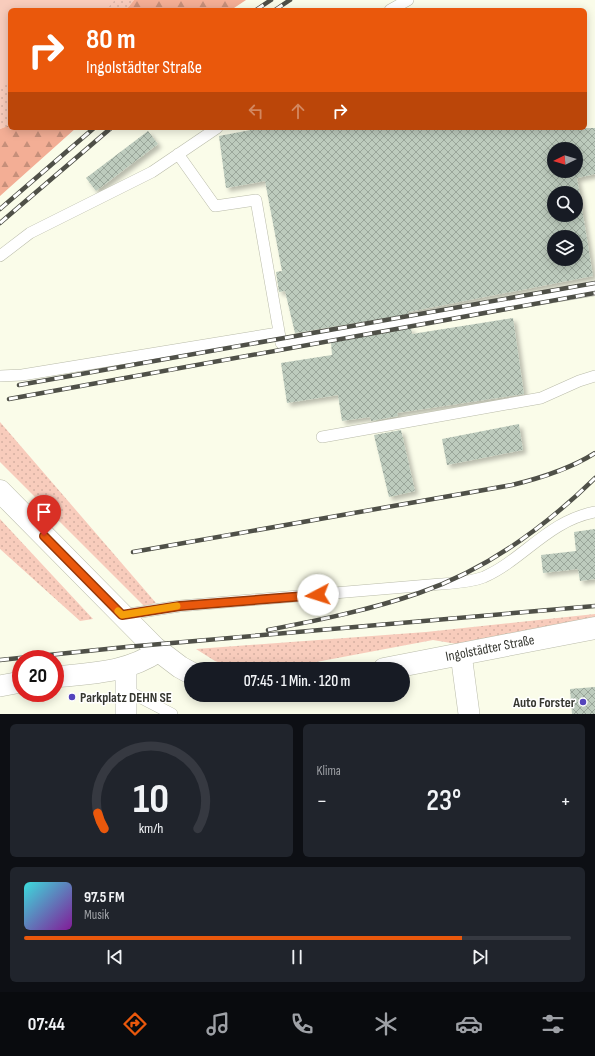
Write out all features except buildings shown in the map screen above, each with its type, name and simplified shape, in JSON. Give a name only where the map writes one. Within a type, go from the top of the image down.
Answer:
[{"type":"street","points":[[0,490],[122,615],[159,651],[184,669]]},
{"type":"street","name":"Ingolstädter Straße","points":[[410,664],[595,628]]},
{"type":"street","points":[[64,676],[126,668],[141,662],[159,651]]},
{"type":"street","points":[[461,654],[469,714]]},
{"type":"street","points":[[126,668],[126,714]]},
{"type":"street","points":[[0,686],[12,684]]},
{"type":"lane","points":[[394,8],[408,0]]},
{"type":"lane","points":[[0,256],[30,233],[152,172],[214,130]]},
{"type":"lane","points":[[178,154],[215,206],[256,200],[278,333],[281,343],[595,290]]},
{"type":"lane","points":[[0,376],[22,375],[278,333]]},
{"type":"lane","points":[[322,437],[541,398],[579,381],[595,376]]},
{"type":"lane","points":[[122,615],[180,606],[441,584],[482,577],[501,568],[541,537],[568,520],[595,512]]},
{"type":"lane","points":[[126,690],[172,714]]},
{"type":"shaded area","points":[[0,0],[134,0],[128,8],[8,8],[8,126],[0,129]]},
{"type":"shaded area","points":[[0,0],[115,0],[108,8],[8,8],[8,83],[0,89]]},
{"type":"shaded area","points":[[0,422],[156,603],[144,606],[0,462]]},
{"type":"shaded area","points":[[0,519],[93,619],[80,621],[0,549]]},
{"type":"shaded area","points":[[595,614],[595,618],[470,643],[457,644],[433,640],[316,662],[218,662],[196,649],[426,632]]},
{"type":"green space","points":[[134,0],[246,0],[234,8],[128,8]]},
{"type":"green space","points":[[8,126],[8,130],[74,130],[0,196],[0,129]]},
{"type":"railway","points":[[259,8],[271,0]]},
{"type":"railway","points":[[278,8],[290,0]]},
{"type":"railway","points":[[0,209],[92,130]]},
{"type":"railway","points":[[0,223],[109,130]]},
{"type":"railway","points":[[19,385],[595,283]]},
{"type":"railway","points":[[9,399],[595,293]]},
{"type":"railway","points":[[133,552],[512,485],[576,464],[595,453]]},
{"type":"railway","points":[[268,630],[363,610],[401,599],[444,583],[468,572],[491,559],[535,530],[595,478]]},
{"type":"railway","points":[[0,660],[126,647],[595,606]]},
{"type":"slow traffic","points":[[118,611],[122,615],[177,606]]},
{"type":"place","name":"Parkplatz DEHN SE","points":[[72,697]]},
{"type":"place","name":"Auto Forster","points":[[583,702]]},
{"type":"route","points":[[44,536],[122,615],[180,606],[318,595]]}]
